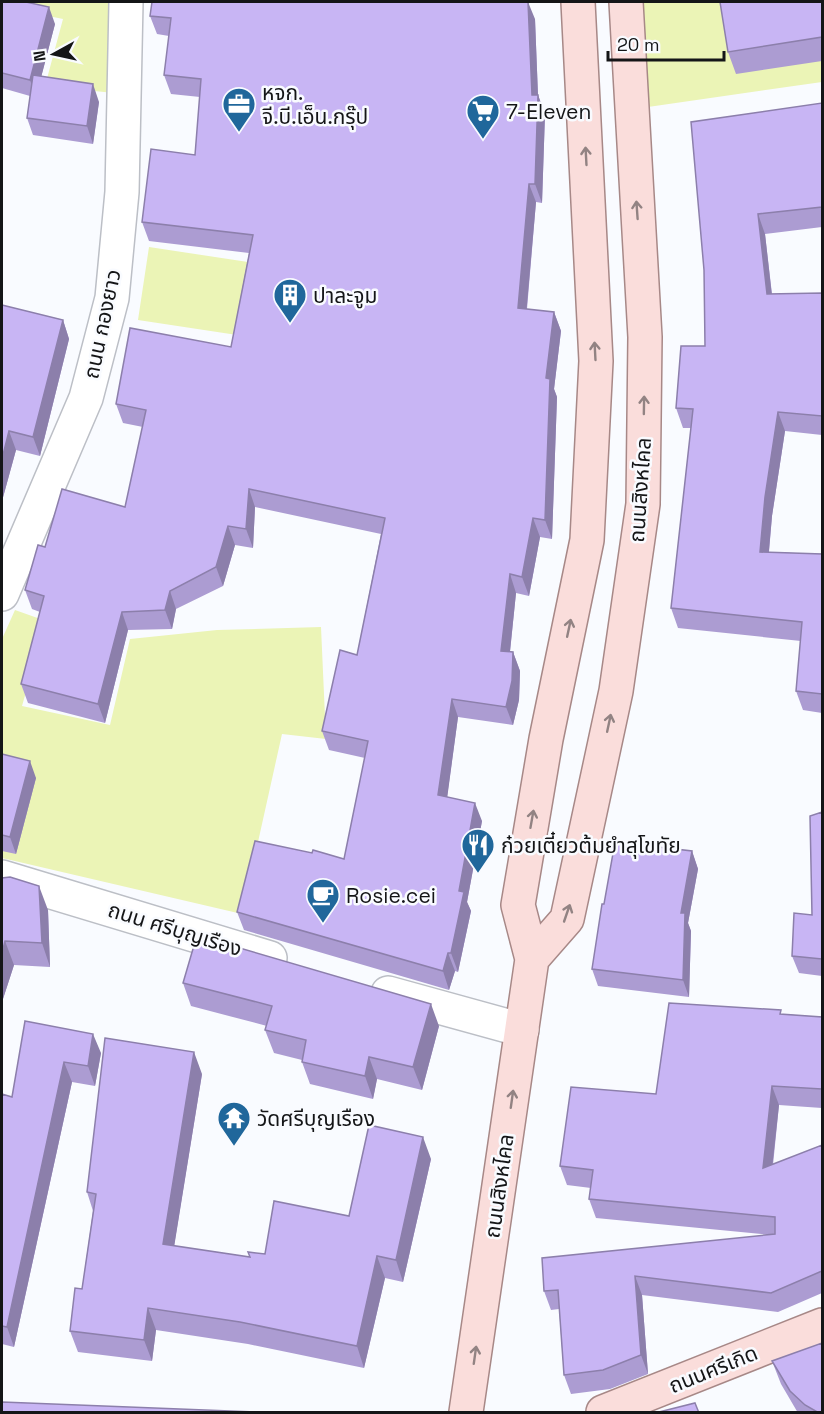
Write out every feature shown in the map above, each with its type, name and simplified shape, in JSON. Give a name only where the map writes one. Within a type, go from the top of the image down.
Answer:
[{"type":"main road","name":"ถนนสิงหไคล","points":[[466,1413],[532,959],[518,905],[546,739],[587,540],[596,361],[578,2]]},
{"type":"main road","name":"ถนนสิงหไคล","points":[[532,959],[567,920],[616,691],[643,504],[645,337],[626,2]]},
{"type":"main road","name":"ถนนศรีเกิด","points":[[603,1413],[822,1325]]},
{"type":"street","name":"ถนน กองยาว","points":[[2,594],[86,398],[112,298],[122,192],[126,2]]},
{"type":"street","name":"ถนน ศรีบุญเรือง","points":[[2,877],[294,965]]},
{"type":"street","points":[[361,985],[522,1030]]},
{"type":"green space","points":[[21,2],[113,2],[114,93],[45,86],[63,19],[19,10]]},
{"type":"green space","points":[[822,2],[822,82],[648,107],[642,3]]},
{"type":"green space","points":[[149,247],[248,262],[237,335],[138,320]]},
{"type":"green space","points":[[15,610],[46,621],[22,706],[110,725],[130,639],[217,630],[321,627],[326,739],[282,734],[242,914],[2,858],[2,639]]},
{"type":"building","points":[[2,2],[26,2],[49,7],[30,80],[2,73]]},
{"type":"building","points":[[152,2],[528,2],[532,95],[538,95],[535,184],[529,184],[518,308],[554,312],[546,378],[550,379],[545,520],[533,518],[522,577],[510,574],[501,651],[513,652],[512,681],[506,707],[452,699],[438,795],[475,803],[459,891],[464,892],[451,953],[448,953],[443,971],[237,912],[255,841],[312,853],[313,850],[344,859],[368,741],[322,731],[340,650],[357,655],[385,518],[249,489],[246,529],[228,526],[216,567],[170,591],[165,610],[122,612],[98,704],[21,684],[44,596],[25,590],[38,545],[45,547],[62,489],[125,507],[146,410],[116,404],[130,328],[231,347],[253,235],[142,222],[151,149],[195,155],[201,79],[164,75],[171,18],[150,16]]},
{"type":"building","points":[[720,2],[822,2],[822,37],[728,52]]},
{"type":"building","points":[[33,75],[93,84],[87,126],[27,118]]},
{"type":"building","points":[[822,103],[822,207],[758,214],[767,294],[822,293],[822,416],[778,412],[765,497],[760,552],[822,554],[822,694],[796,691],[802,622],[671,608],[693,409],[676,408],[681,346],[705,346],[704,270],[691,122]]},
{"type":"building","points":[[2,305],[63,320],[33,437],[9,431],[2,459]]},
{"type":"building","points":[[2,754],[30,761],[10,837],[2,835]]},
{"type":"building","points":[[822,812],[822,959],[792,956],[794,913],[812,915],[810,816]]},
{"type":"building","points":[[615,842],[692,851],[681,913],[685,913],[683,980],[592,969]]},
{"type":"building","points":[[10,877],[39,886],[42,943],[5,941],[2,953],[2,878]]},
{"type":"building","points":[[195,942],[225,951],[226,944],[431,1004],[413,1067],[369,1057],[365,1076],[302,1062],[306,1040],[265,1030],[272,1006],[183,983]]},
{"type":"building","points":[[669,1003],[781,1010],[780,1014],[822,1017],[822,1089],[772,1086],[763,1168],[822,1145],[822,1271],[771,1293],[635,1276],[641,1355],[603,1370],[564,1375],[558,1290],[544,1291],[542,1258],[775,1234],[775,1217],[589,1199],[593,1170],[560,1166],[571,1087],[656,1094]]},
{"type":"building","points":[[25,1021],[93,1034],[88,1066],[64,1062],[7,1327],[2,1326],[2,1094],[12,1097]]},
{"type":"building","points":[[105,1038],[194,1052],[163,1244],[250,1257],[248,1252],[265,1254],[274,1201],[349,1216],[369,1125],[423,1137],[396,1260],[377,1256],[357,1346],[240,1322],[148,1308],[144,1340],[70,1331],[75,1288],[82,1289],[96,1194],[87,1192]]},
{"type":"building","points":[[822,1343],[822,1413],[819,1413],[805,1405],[790,1391],[772,1361]]},
{"type":"building","points":[[2,1402],[257,1412],[257,1413],[2,1413]]},
{"type":"building","points":[[695,1403],[699,1413],[659,1412]]},
{"type":"place","name":"หจก. จี.บี.เอ็น.กรุ๊ป","points":[[239,133]]},
{"type":"place","name":"7-Eleven","points":[[483,140]]},
{"type":"place","name":"ปาละจูม","points":[[290,324]]},
{"type":"place","name":"ก๋วยเตี๋ยวต้มยำสุโขทัย","points":[[478,874]]},
{"type":"place","name":"Rosie.cei","points":[[323,924]]},
{"type":"place","name":"วัดศรีบุญเรือง","points":[[234,1147]]}]
